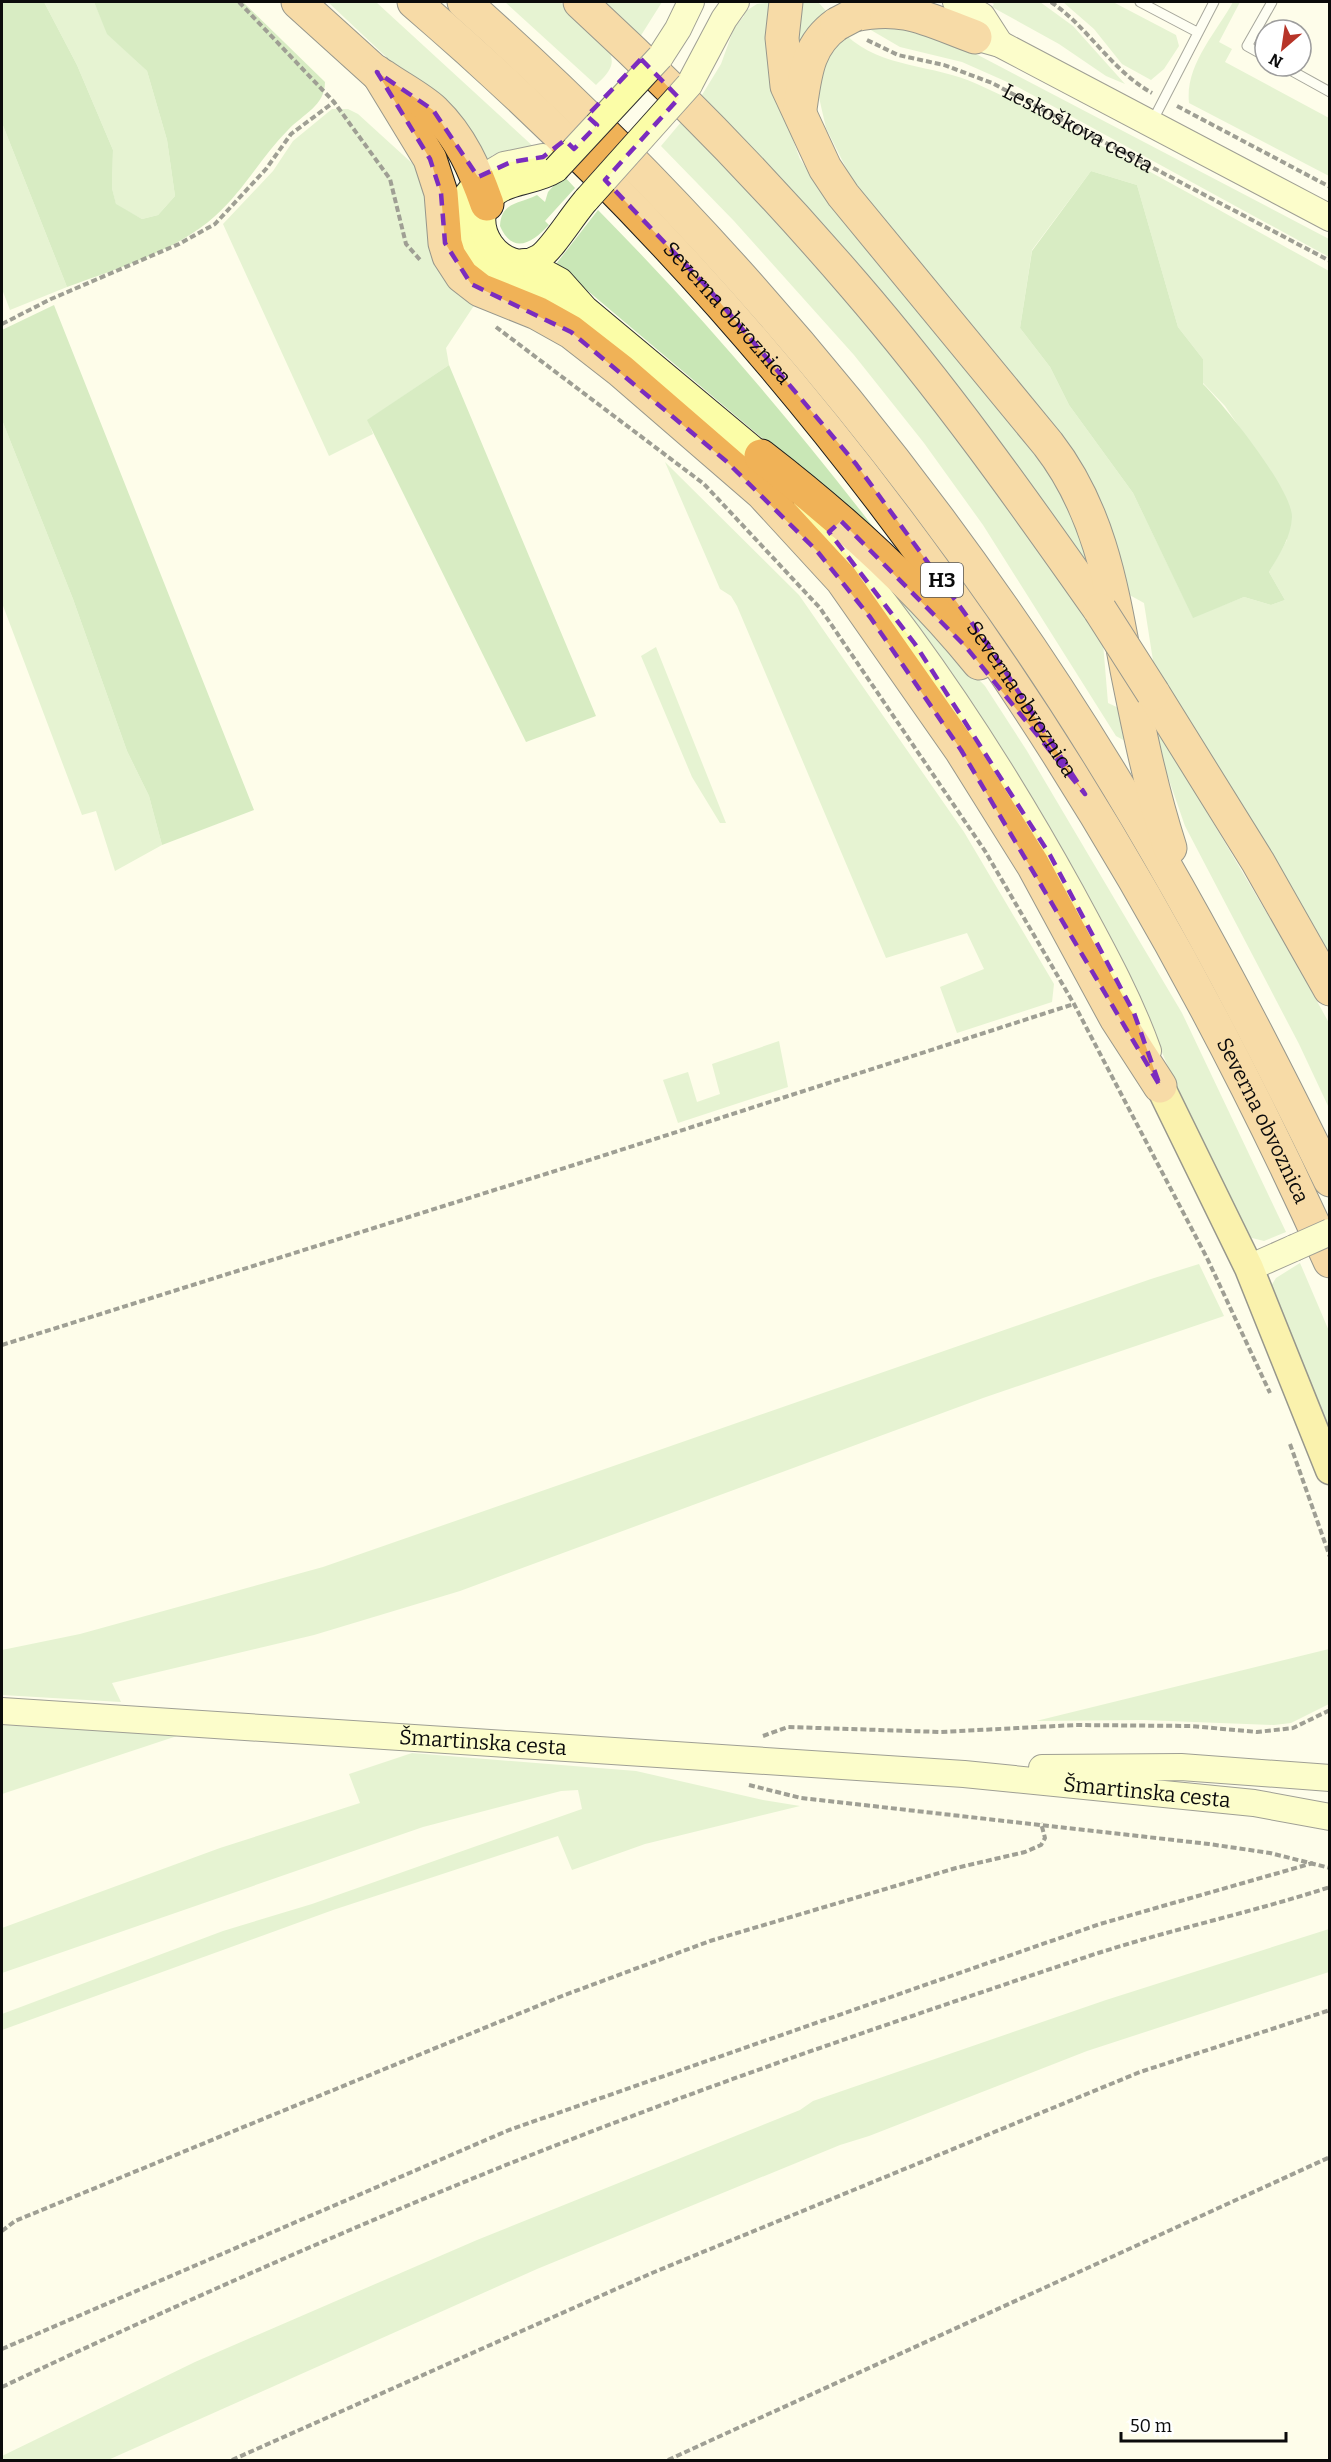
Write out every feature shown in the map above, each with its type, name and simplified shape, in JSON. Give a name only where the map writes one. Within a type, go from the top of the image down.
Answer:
[{"type":"highway","points":[[298,2],[377,72],[433,110],[463,148],[476,197]]},
{"type":"highway","name":"Severna obvoznica","points":[[414,2],[519,96],[625,200],[707,287],[784,376],[862,472],[936,571],[1014,683],[1085,794],[1161,923],[1252,1096],[1329,1261]]},
{"type":"highway","name":"Severna obvoznica","points":[[464,2],[555,84],[672,202],[793,334],[937,515],[1011,621],[1087,737],[1192,912],[1275,1069],[1329,1180]]},
{"type":"highway","points":[[580,2],[727,145],[855,286],[980,442],[1100,610],[1153,693],[1252,853],[1329,989]]},
{"type":"highway","points":[[786,2],[783,14],[783,58],[787,86],[800,111],[812,143],[843,195],[1028,417],[1068,471],[1085,503],[1109,575],[1142,745],[1157,807],[1192,912]]},
{"type":"highway","points":[[800,111],[808,60],[821,37],[882,9],[898,10],[988,41]]},
{"type":"highway","points":[[377,72],[430,159],[441,193],[445,243],[449,256],[462,276],[480,290],[537,313],[571,332],[621,371],[762,493],[842,580],[962,750],[1033,865],[1116,1018],[1160,1086]]},
{"type":"highway","points":[[761,456],[824,505],[895,572],[966,647],[1085,794]]},
{"type":"main road","points":[[655,52],[673,2]]},
{"type":"main road","points":[[585,309],[525,285],[501,279],[479,266],[465,244],[461,231],[476,197],[504,165],[550,163],[560,145],[604,108],[678,29],[691,2]]},
{"type":"main road","points":[[525,262],[542,256],[550,248],[587,199],[690,85],[724,19],[736,2]]},
{"type":"main road","name":"Leskoškova cesta","points":[[918,2],[988,41],[1329,218]]},
{"type":"main road","name":"Leskoškova cesta","points":[[956,2],[982,16],[988,41]]},
{"type":"main road","points":[[476,197],[488,243],[504,257],[525,262],[560,281],[585,309],[761,456],[875,588],[1009,786],[1050,855],[1130,1004],[1160,1086],[1249,1268],[1329,1470]]},
{"type":"main road","points":[[1249,1268],[1329,1232]]},
{"type":"main road","name":"Šmartinska cesta","points":[[2,1712],[964,1774],[1254,1803],[1329,1817]]},
{"type":"main road","name":"Šmartinska cesta","points":[[964,1774],[1052,1767],[1136,1766],[1329,1778]]},
{"type":"lane","points":[[1140,2],[1197,32]]},
{"type":"lane","points":[[1151,124],[1214,2]]},
{"type":"lane","points":[[1263,18],[1272,2]]},
{"type":"lane","points":[[1253,35],[1247,46],[1253,49]]},
{"type":"lane","points":[[1304,78],[1329,92]]},
{"type":"path","points":[[239,2],[334,102],[390,179],[406,244],[427,267]]},
{"type":"path","points":[[1051,2],[1083,27],[1118,69],[1138,85]]},
{"type":"path","name":"Leskoškova cesta","points":[[850,24],[887,51],[951,67],[992,83],[1329,261]]},
{"type":"path","points":[[2,324],[51,299],[179,244],[216,224],[266,169],[291,134],[334,102]]},
{"type":"path","points":[[1191,114],[1329,187]]},
{"type":"path","points":[[492,324],[704,484],[820,608],[986,851],[1074,1004],[1207,1258],[1270,1394]]},
{"type":"path","points":[[2,1345],[585,1162],[1074,1004]]},
{"type":"path","points":[[1288,1437],[1329,1557]]},
{"type":"path","points":[[753,1740],[788,1727],[941,1732],[1076,1725],[1156,1726],[1257,1732],[1293,1728],[1329,1710]]},
{"type":"path","points":[[747,1785],[801,1798],[1041,1823],[1209,1844],[1329,1868]]},
{"type":"path","points":[[2,2231],[15,2221],[562,1996],[710,1941],[956,1868],[1024,1852],[1041,1845],[1045,1838],[1041,1823]]},
{"type":"path","points":[[2,2349],[509,2130],[1101,1924],[1313,1863]]},
{"type":"path","points":[[2,2387],[227,2284],[454,2186],[645,2113],[833,2044],[1094,1955],[1329,1887]]},
{"type":"path","points":[[232,2460],[652,2273],[1140,2072],[1329,2010]]},
{"type":"path","points":[[668,2460],[1329,2157]]},
{"type":"highlighted area","points":[[641,59],[679,98],[605,180],[707,287],[856,464],[988,645],[1085,794],[966,647],[841,521],[829,532],[915,644],[1050,855],[1134,1013],[1160,1086],[961,750],[870,617],[817,551],[726,461],[571,332],[471,284],[445,243],[441,193],[430,159],[377,72],[433,110],[478,177],[511,162],[543,157],[565,140],[574,149],[597,125],[587,116]]},
{"type":"green space","points":[[2,2],[44,2],[77,65],[113,150],[112,188],[116,204],[142,219],[158,215],[175,196],[167,140],[147,71],[107,34],[94,2],[243,2],[325,82],[324,90],[317,104],[278,140],[234,197],[214,217],[163,250],[67,287],[2,123]]},
{"type":"green space","points":[[44,2],[94,2],[108,34],[147,71],[167,140],[175,196],[158,215],[142,219],[116,205],[112,188],[113,150],[77,65]]},
{"type":"green space","points":[[328,2],[376,2],[536,149],[492,155],[493,159],[484,164],[437,105]]},
{"type":"green space","points":[[505,2],[560,2],[585,22],[602,40],[611,57],[608,72],[596,85]]},
{"type":"green space","points":[[602,2],[662,2],[640,37]]},
{"type":"green space","points":[[773,2],[778,99],[800,159],[836,212],[1038,456],[1072,512],[1097,577],[1026,478],[868,276],[702,95],[721,64],[734,28],[744,16],[741,14],[757,4]]},
{"type":"green space","points":[[803,2],[818,2],[828,13],[797,49]]},
{"type":"green space","points":[[990,2],[1040,2],[1073,26],[1125,84],[1106,76],[1059,44],[992,7],[994,4]]},
{"type":"green space","points":[[1063,2],[1113,2],[1176,35],[1179,46],[1164,69],[1151,80],[1122,64],[1094,29]]},
{"type":"green space","points":[[1233,2],[1240,2],[1219,42],[1232,49],[1225,62],[1329,118],[1329,176],[1189,103],[1192,76],[1203,50]]},
{"type":"green space","points":[[875,23],[936,33],[1329,239],[1329,257],[1014,85],[962,62],[900,47],[864,26]]},
{"type":"green space","points":[[846,35],[860,46],[892,60],[977,84],[1111,150],[1329,271],[1329,964],[1154,667],[1144,603],[1126,593],[1109,525],[1093,486],[852,180],[826,128],[818,93],[825,55]],"holes":[[[1091,171],[1137,185],[1178,327],[1203,359],[1203,383],[1225,406],[1280,487],[1287,540],[1269,572],[1285,600],[1271,605],[1244,597],[1193,617],[1133,493],[1069,405],[1050,367],[1020,328],[1032,250]]]},
{"type":"green space","points":[[332,109],[348,109],[358,114],[414,165],[432,211],[477,301],[446,348],[449,365],[368,420],[373,434],[329,456],[223,224],[273,171],[293,141]]},
{"type":"green space","points":[[682,121],[834,281],[987,474],[1103,643],[1108,703],[1121,709],[1125,741],[1116,736],[983,525],[924,443],[854,355],[734,221],[661,146]]},
{"type":"green space","points":[[2,123],[67,287],[10,310],[2,289]]},
{"type":"green space","points":[[1091,171],[1137,185],[1178,327],[1203,359],[1203,384],[1255,448],[1281,487],[1289,504],[1292,517],[1289,532],[1269,572],[1285,600],[1271,605],[1244,597],[1193,618],[1133,493],[1069,405],[1050,367],[1020,328],[1032,251]]},
{"type":"green space","points":[[563,175],[575,188],[545,221],[549,225],[530,241],[517,243],[511,241],[500,226],[501,218],[507,208],[537,195],[545,202],[548,192]]},
{"type":"green space","points":[[598,210],[674,289],[746,371],[884,541],[556,264]]},
{"type":"green space","points":[[54,305],[254,810],[162,845],[149,796],[127,751],[73,599],[2,420],[2,330]]},
{"type":"green space","points":[[449,365],[596,716],[526,742],[367,420]]},
{"type":"green space","points":[[2,420],[73,599],[127,751],[149,796],[162,845],[115,871],[96,811],[82,815],[2,603]]},
{"type":"green space","points":[[665,462],[799,595],[964,832],[1054,984],[1052,1002],[957,1033],[940,987],[984,969],[967,933],[886,958],[737,606],[731,596],[720,589]]},
{"type":"green space","points":[[894,593],[985,686],[1027,751],[1182,1013],[1286,1232],[1264,1241],[1248,1237],[1215,1173],[1127,975],[890,595]]},
{"type":"green space","points":[[656,647],[726,823],[720,823],[692,777],[641,656]]},
{"type":"green space","points":[[1150,725],[1157,728],[1291,954],[1329,1023],[1329,1108],[1299,1044],[1185,826]]},
{"type":"green space","points":[[779,1041],[788,1087],[678,1123],[663,1080],[688,1072],[697,1102],[720,1094],[712,1064]]},
{"type":"green space","points":[[1300,1263],[1329,1331],[1329,1437],[1271,1286],[1276,1278]]},
{"type":"green space","points":[[1199,1264],[1224,1316],[983,1398],[460,1591],[314,1635],[112,1683],[121,1702],[2,1695],[2,1650],[80,1634],[323,1567]]},
{"type":"green space","points":[[1329,1649],[1329,1704],[1291,1723],[1274,1725],[1143,1720],[1036,1721]]},
{"type":"green space","points":[[2,1725],[180,1735],[2,1794]]},
{"type":"green space","points":[[412,1753],[636,1771],[763,1800],[800,1806],[645,1844],[572,1870],[558,1836],[333,1910],[2,2030],[2,2014],[223,1931],[312,1904],[582,1809],[578,1790],[561,1791],[423,1827],[2,1973],[2,1928],[220,1848],[360,1803],[349,1774]]},
{"type":"green space","points":[[1329,1929],[1329,1972],[1087,2051],[869,2136],[840,2145],[537,2269],[108,2460],[2,2460],[2,2456],[195,2362],[477,2240],[800,2110],[813,2101],[1106,2000]]}]
